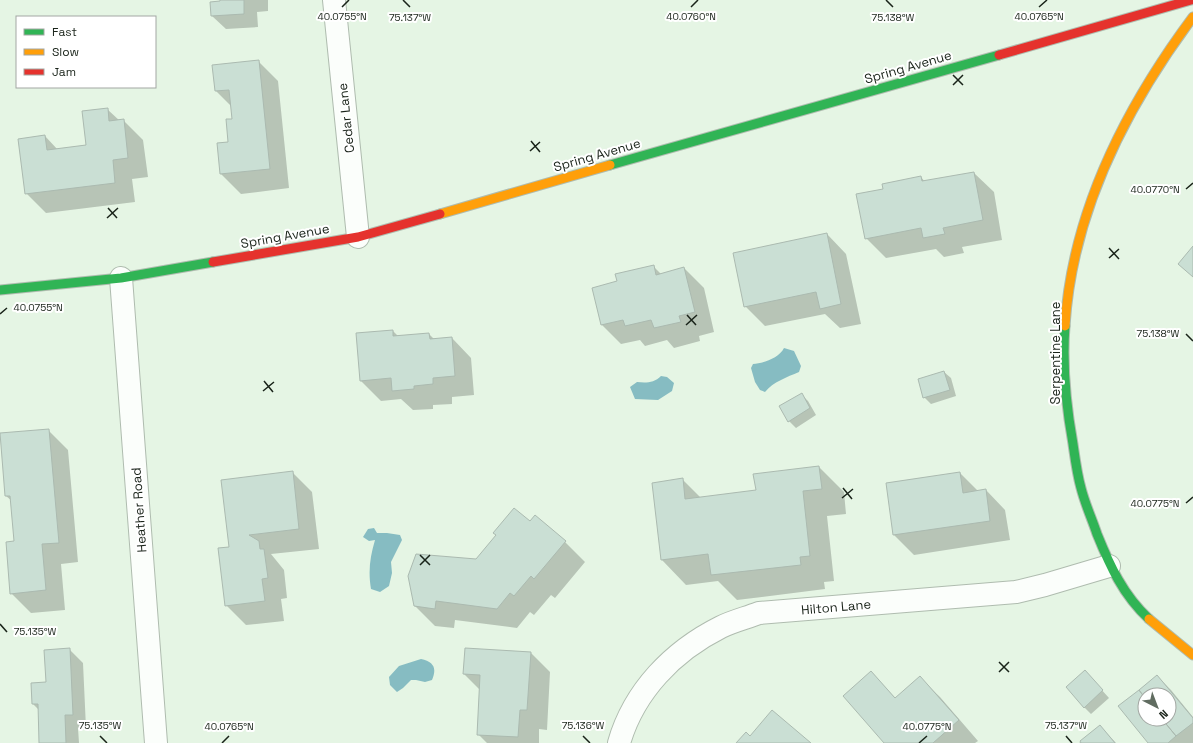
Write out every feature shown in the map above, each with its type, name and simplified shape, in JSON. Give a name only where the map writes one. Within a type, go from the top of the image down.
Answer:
[{"type":"street","name":"Cedar Lane","points":[[334,0],[358,237]]},
{"type":"street","name":"Spring Avenue","points":[[0,290],[121,278],[358,237],[1191,0]]},
{"type":"street","name":"Serpentine Lane","points":[[1193,18],[1180,33],[1152,75],[1109,157],[1095,190],[1082,226],[1068,291],[1065,330],[1065,373],[1068,420],[1079,482],[1109,566],[1124,590],[1142,613],[1193,655]]},
{"type":"street","name":"Heather Road","points":[[121,278],[156,743]]},
{"type":"street","name":"Hilton Lane","points":[[619,743],[637,702],[655,676],[694,642],[722,626],[738,620],[759,613],[1016,592],[1109,566]]},
{"type":"water","points":[[784,348],[794,351],[801,366],[799,372],[776,383],[765,392],[760,390],[755,382],[751,368],[753,364],[779,355]]},
{"type":"water","points":[[661,376],[667,377],[674,383],[672,391],[658,400],[635,399],[630,387],[637,382],[650,382]]},
{"type":"water","points":[[374,528],[377,533],[400,535],[402,540],[391,562],[392,573],[389,586],[380,592],[371,589],[370,582],[370,564],[375,540],[369,541],[363,537],[368,529]]},
{"type":"water","points":[[421,659],[432,664],[434,672],[432,680],[425,682],[411,680],[397,692],[390,685],[389,677],[399,666]]},
{"type":"building","points":[[220,0],[244,0],[244,14],[211,16],[210,2]]},
{"type":"building","points":[[259,60],[270,169],[220,174],[217,143],[228,142],[226,119],[232,119],[229,90],[215,91],[212,65]]},
{"type":"building","points":[[108,108],[109,121],[124,119],[128,158],[113,160],[115,183],[25,194],[18,139],[45,135],[47,150],[86,145],[82,111]]},
{"type":"building","points":[[974,172],[983,220],[943,228],[945,234],[923,238],[921,228],[865,239],[856,194],[883,189],[882,184],[921,176],[922,181]]},
{"type":"building","points":[[827,233],[841,304],[820,309],[816,292],[744,307],[733,253]]},
{"type":"building","points":[[1193,246],[1193,277],[1178,264]]},
{"type":"building","points":[[654,265],[656,275],[684,267],[695,312],[679,316],[681,322],[654,328],[651,320],[625,326],[623,320],[601,325],[592,288],[617,281],[615,274]]},
{"type":"building","points":[[393,330],[393,336],[429,333],[430,339],[452,337],[455,376],[433,378],[433,384],[414,386],[414,389],[392,391],[391,378],[360,381],[356,333]]},
{"type":"building","points":[[944,371],[950,390],[923,398],[918,379]]},
{"type":"building","points":[[802,393],[810,408],[788,422],[779,406]]},
{"type":"building","points":[[49,429],[59,543],[42,544],[46,590],[10,594],[6,542],[14,541],[10,496],[5,496],[0,433]]},
{"type":"building","points":[[819,466],[822,489],[803,491],[810,556],[800,557],[801,565],[711,575],[708,554],[661,560],[652,483],[683,478],[685,499],[756,490],[753,474]]},
{"type":"building","points":[[293,471],[299,529],[249,535],[259,541],[260,549],[264,549],[268,578],[262,579],[265,601],[225,606],[218,548],[229,547],[221,480]]},
{"type":"building","points":[[960,472],[963,493],[986,489],[990,521],[893,535],[886,483]]},
{"type":"building","points":[[514,508],[530,521],[535,515],[566,541],[534,579],[531,576],[514,596],[510,593],[497,609],[436,601],[435,609],[414,606],[408,576],[416,554],[476,559],[496,535],[493,533]]},
{"type":"building","points":[[70,648],[73,715],[65,715],[66,743],[39,743],[38,704],[32,704],[31,683],[46,682],[44,650]]},
{"type":"building","points":[[465,648],[531,652],[527,710],[520,710],[518,737],[477,735],[480,675],[463,674]]},
{"type":"building","points":[[1085,670],[1103,690],[1084,708],[1066,687]]},
{"type":"building","points":[[871,671],[895,698],[920,676],[959,720],[933,743],[884,743],[843,696]]},
{"type":"building","points":[[1157,675],[1167,687],[1143,687]]},
{"type":"building","points":[[1137,692],[1137,727],[1169,727],[1176,736],[1168,743],[1148,743],[1118,706]]},
{"type":"building","points":[[1177,699],[1193,718],[1193,723],[1176,736],[1169,727],[1177,727]]},
{"type":"building","points":[[772,710],[811,743],[736,743],[746,732],[750,736]]},
{"type":"building","points":[[1100,725],[1115,743],[1081,743],[1080,741]]},
{"type":"traffic: fast","points":[[610,165],[999,55]]},
{"type":"traffic: fast","points":[[0,290],[121,278],[213,262]]},
{"type":"traffic: fast","points":[[1065,326],[1064,370],[1068,415],[1076,466],[1083,494],[1097,534],[1112,569],[1132,600],[1149,619]]},
{"type":"traffic: slow","points":[[1065,326],[1070,284],[1079,242],[1091,202],[1106,162],[1146,87],[1193,17]]},
{"type":"traffic: slow","points":[[440,214],[610,165]]},
{"type":"traffic: slow","points":[[1149,619],[1193,655]]},
{"type":"traffic: jam","points":[[999,55],[1191,0]]},
{"type":"traffic: jam","points":[[213,262],[358,237],[440,214]]}]
